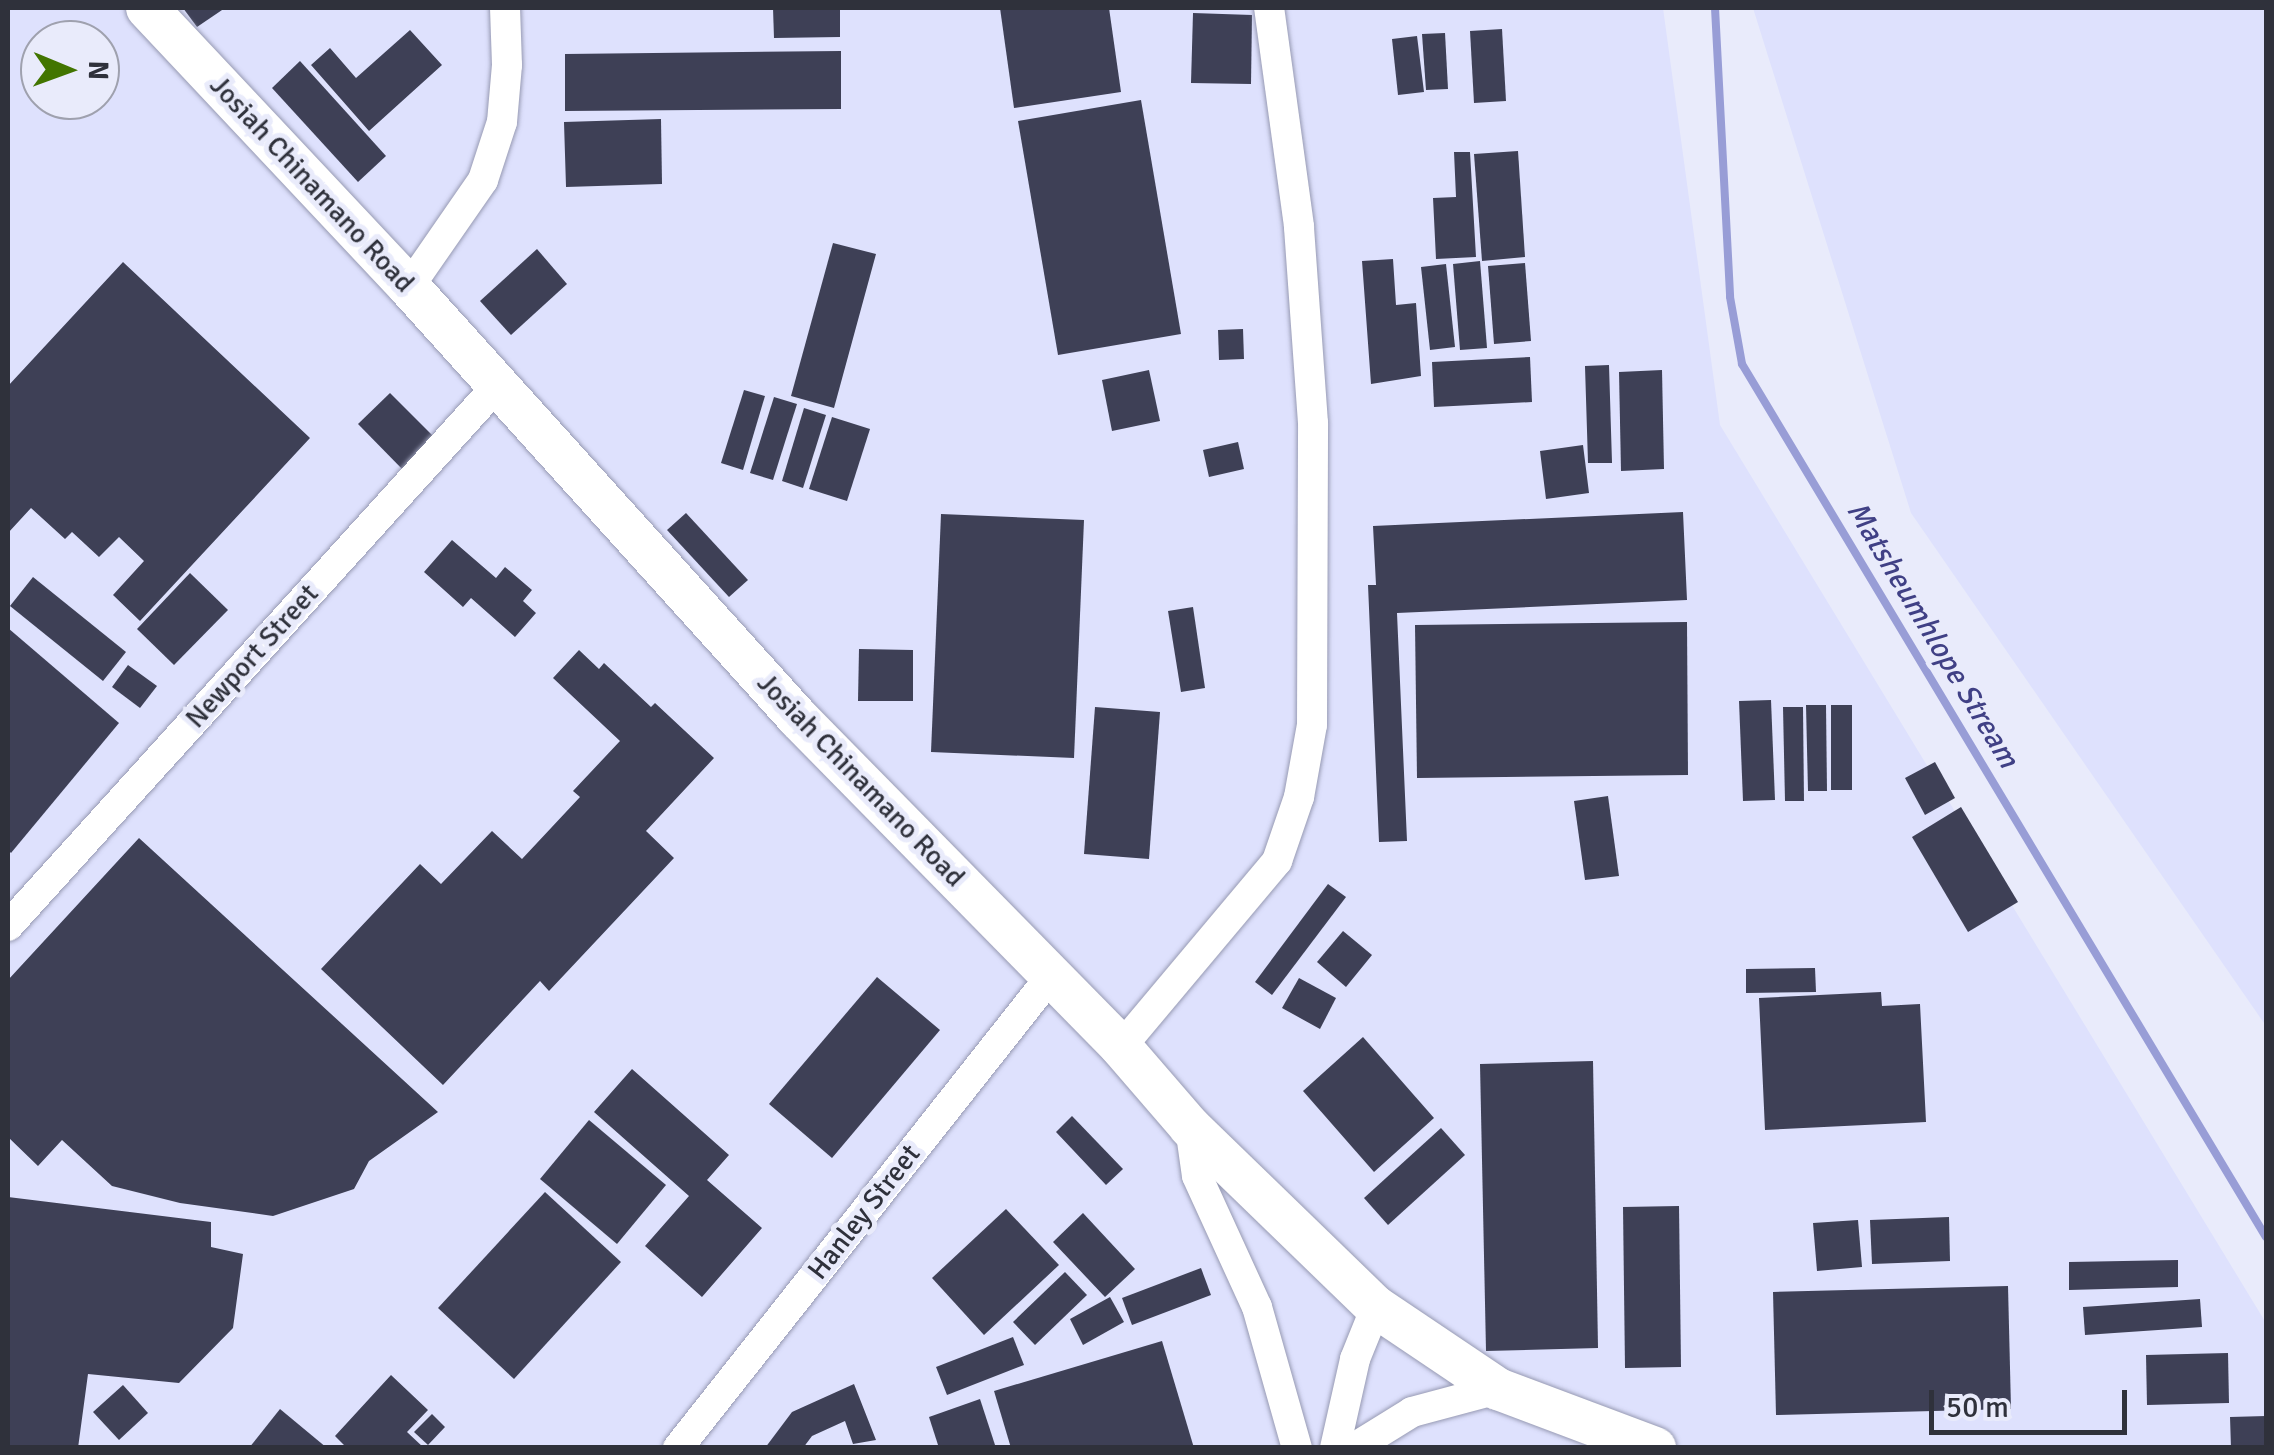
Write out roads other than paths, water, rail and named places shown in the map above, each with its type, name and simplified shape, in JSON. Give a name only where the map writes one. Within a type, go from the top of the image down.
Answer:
[{"type":"street","name":"Josiah Chinamano Road","points":[[147,8],[409,287],[798,718],[1122,1047],[1190,1127],[1376,1307],[1498,1389],[1655,1448]]},
{"type":"street","points":[[409,287],[483,180],[502,122],[507,65],[505,8]]},
{"type":"street","points":[[1122,1047],[1276,861],[1300,797],[1312,725],[1312,423],[1300,226],[1269,8]]},
{"type":"street","name":"Newport Street","points":[[8,926],[497,386]]},
{"type":"street","name":"Hanley Street","points":[[678,1448],[1051,976]]},
{"type":"street","points":[[1190,1127],[1197,1176],[1258,1306],[1297,1448]]},
{"type":"street","points":[[1335,1448],[1355,1358],[1376,1307]]},
{"type":"street","points":[[1354,1448],[1412,1412],[1498,1389]]},
{"type":"waterway","name":"Matsheumhlope Stream","points":[[1715,8],[1730,297],[1742,364],[2266,1237]]}]
